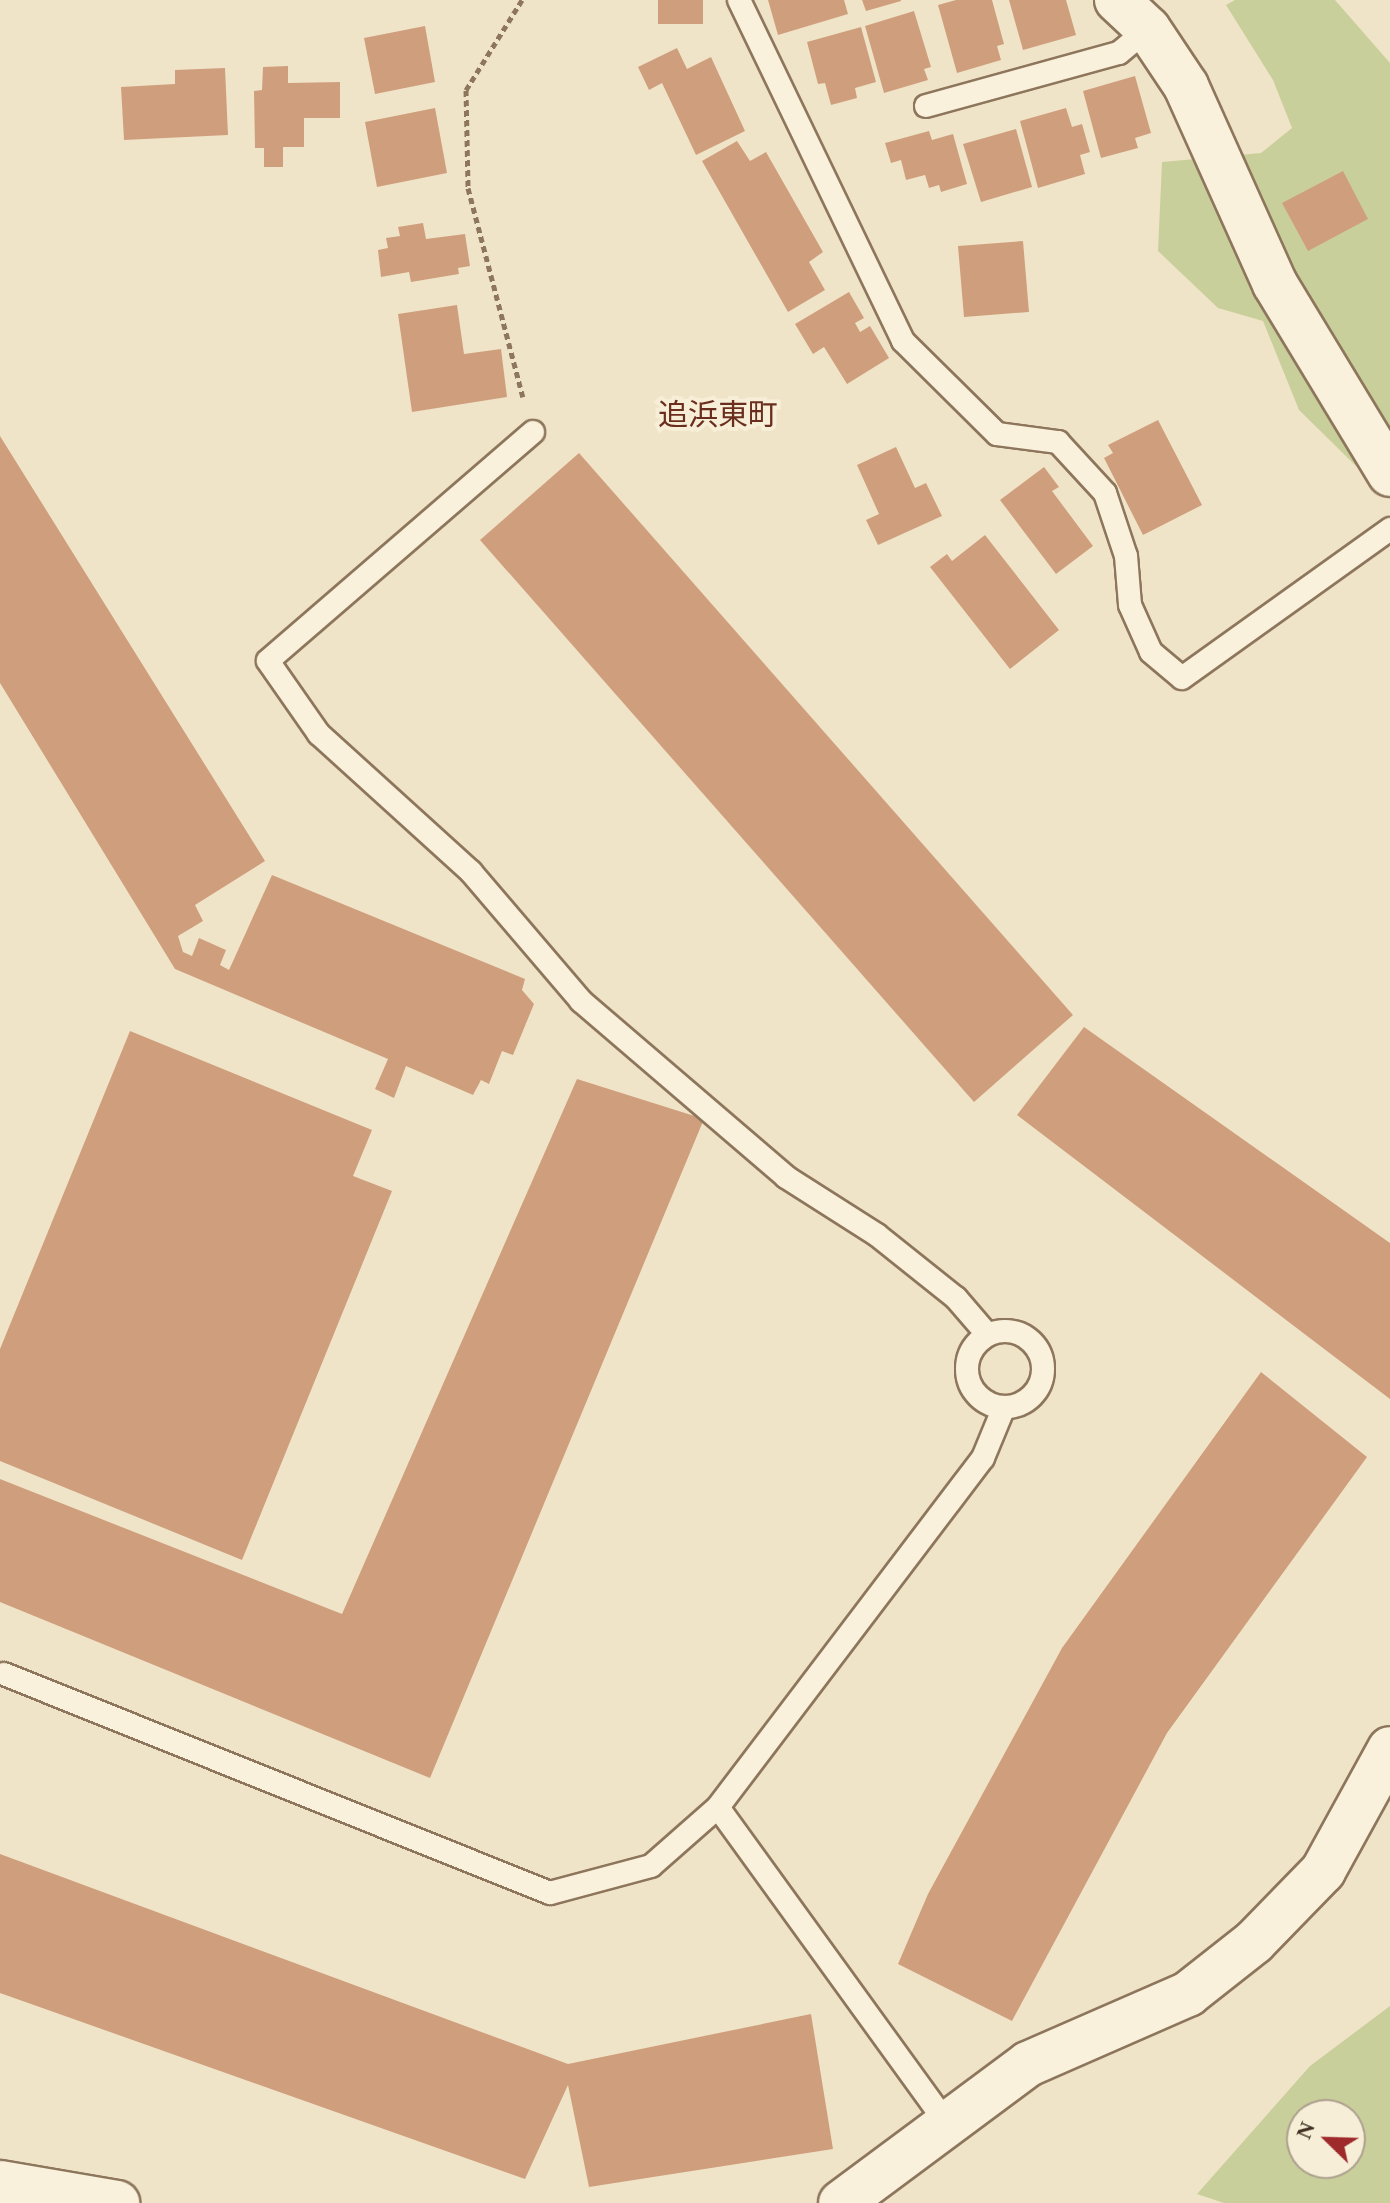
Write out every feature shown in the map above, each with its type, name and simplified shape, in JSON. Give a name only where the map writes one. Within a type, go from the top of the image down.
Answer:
[{"type":"street","points":[[1132,14],[1186,86],[1275,284],[1390,474]]},
{"type":"street","points":[[841,2203],[945,2121],[1028,2064],[1188,1994],[1254,1942],[1323,1871],[1390,1749]]},
{"type":"street","points":[[0,2183],[117,2203]]},
{"type":"lane","points":[[739,0],[903,341],[997,434],[1058,442],[1105,493],[1126,556],[1130,605],[1151,652],[1182,678],[1390,529]]},
{"type":"lane","points":[[926,106],[1119,53],[1132,14]]},
{"type":"lane","points":[[533,432],[268,661],[319,734],[471,872],[581,1001],[786,1177],[877,1235],[956,1298],[987,1334]]},
{"type":"lane","points":[[4,1674],[550,1893],[651,1866],[718,1807],[983,1458],[1004,1407],[1035,1392],[1043,1368],[1041,1356],[1025,1336],[999,1330],[987,1334],[969,1354],[968,1379],[982,1399],[1004,1407]]},
{"type":"lane","points":[[718,1807],[945,2121]]},
{"type":"path","points":[[522,0],[466,90],[468,188],[533,432]]},
{"type":"green space","points":[[1235,0],[1335,0],[1390,63],[1390,452],[1356,466],[1299,410],[1263,321],[1218,308],[1158,251],[1162,162],[1261,153],[1292,128],[1273,80],[1226,5]]},
{"type":"green space","points":[[1390,2006],[1390,2203],[1224,2203],[1197,2194],[1310,2066]]},
{"type":"building","points":[[658,0],[703,0],[703,24],[658,24]]},
{"type":"building","points":[[768,0],[844,0],[848,14],[778,35]]},
{"type":"building","points":[[862,0],[901,0],[901,1],[866,11]]},
{"type":"building","points":[[956,0],[992,0],[1004,44],[997,46],[1001,60],[957,73],[938,5]]},
{"type":"building","points":[[1009,0],[1066,0],[1076,35],[1023,50]]},
{"type":"building","points":[[914,11],[931,67],[924,69],[928,80],[884,93],[865,26]]},
{"type":"building","points":[[425,26],[435,82],[375,94],[364,38]]},
{"type":"building","points":[[861,27],[876,82],[855,88],[857,98],[831,105],[825,83],[818,84],[807,42]]},
{"type":"building","points":[[677,48],[687,69],[711,57],[745,131],[696,155],[662,83],[649,90],[638,67]]},
{"type":"building","points":[[288,66],[288,83],[340,82],[340,118],[304,118],[304,147],[283,147],[283,167],[264,167],[264,148],[255,148],[254,91],[262,90],[263,67]]},
{"type":"building","points":[[225,68],[228,135],[124,140],[121,87],[175,84],[175,70]]},
{"type":"building","points":[[1135,76],[1151,133],[1135,138],[1138,148],[1101,158],[1083,91]]},
{"type":"building","points":[[435,108],[447,173],[377,187],[365,122]]},
{"type":"building","points":[[1066,108],[1072,127],[1082,124],[1090,152],[1080,155],[1085,174],[1038,188],[1020,121]]},
{"type":"building","points":[[1016,129],[1032,187],[981,202],[963,144]]},
{"type":"building","points":[[929,131],[932,140],[953,134],[967,184],[941,192],[939,185],[929,188],[925,175],[906,180],[901,160],[891,163],[885,143]]},
{"type":"building","points":[[737,141],[750,161],[766,152],[823,252],[809,262],[825,290],[788,312],[702,161]]},
{"type":"building","points":[[1343,171],[1368,219],[1308,251],[1282,203]]},
{"type":"building","points":[[423,223],[426,239],[465,234],[470,266],[458,268],[459,274],[411,282],[409,272],[381,277],[378,250],[388,248],[386,238],[400,236],[398,227]]},
{"type":"building","points":[[1023,241],[1029,312],[964,317],[958,246]]},
{"type":"building","points":[[849,292],[864,318],[855,323],[860,332],[870,326],[889,358],[847,384],[824,347],[813,354],[795,324]]},
{"type":"building","points":[[457,305],[464,354],[501,349],[507,397],[412,412],[398,314]]},
{"type":"building","points":[[1158,420],[1202,505],[1143,535],[1104,458],[1113,453],[1108,445]]},
{"type":"building","points":[[0,436],[265,861],[195,905],[203,921],[178,936],[183,952],[192,956],[199,938],[226,950],[220,965],[229,970],[272,875],[525,979],[522,990],[534,1004],[513,1055],[502,1051],[489,1084],[481,1080],[473,1095],[406,1066],[394,1098],[375,1089],[388,1059],[175,969],[0,683]]},
{"type":"building","points":[[896,447],[915,488],[926,483],[942,516],[878,545],[866,520],[879,514],[857,465]]},
{"type":"building","points":[[579,453],[1073,1015],[974,1102],[480,540]]},
{"type":"building","points":[[1044,467],[1059,487],[1052,491],[1093,546],[1056,574],[1000,500]]},
{"type":"building","points":[[985,535],[1059,630],[1010,669],[930,567],[947,554],[952,561]]},
{"type":"building","points":[[1084,1027],[1390,1243],[1390,1399],[1017,1115]]},
{"type":"building","points":[[130,1031],[372,1130],[353,1176],[392,1191],[242,1560],[0,1461],[0,1349]]},
{"type":"building","points":[[577,1079],[704,1119],[430,1778],[0,1602],[0,1479],[342,1614]]},
{"type":"building","points":[[1261,1372],[1367,1457],[1167,1733],[1012,2021],[898,1964],[928,1894],[1062,1648]]},
{"type":"building","points":[[0,1854],[568,2064],[811,2014],[833,2149],[589,2187],[568,2085],[525,2179],[0,1993]]},
{"type":"district","name":"追浜東町","points":[[718,415]]}]
